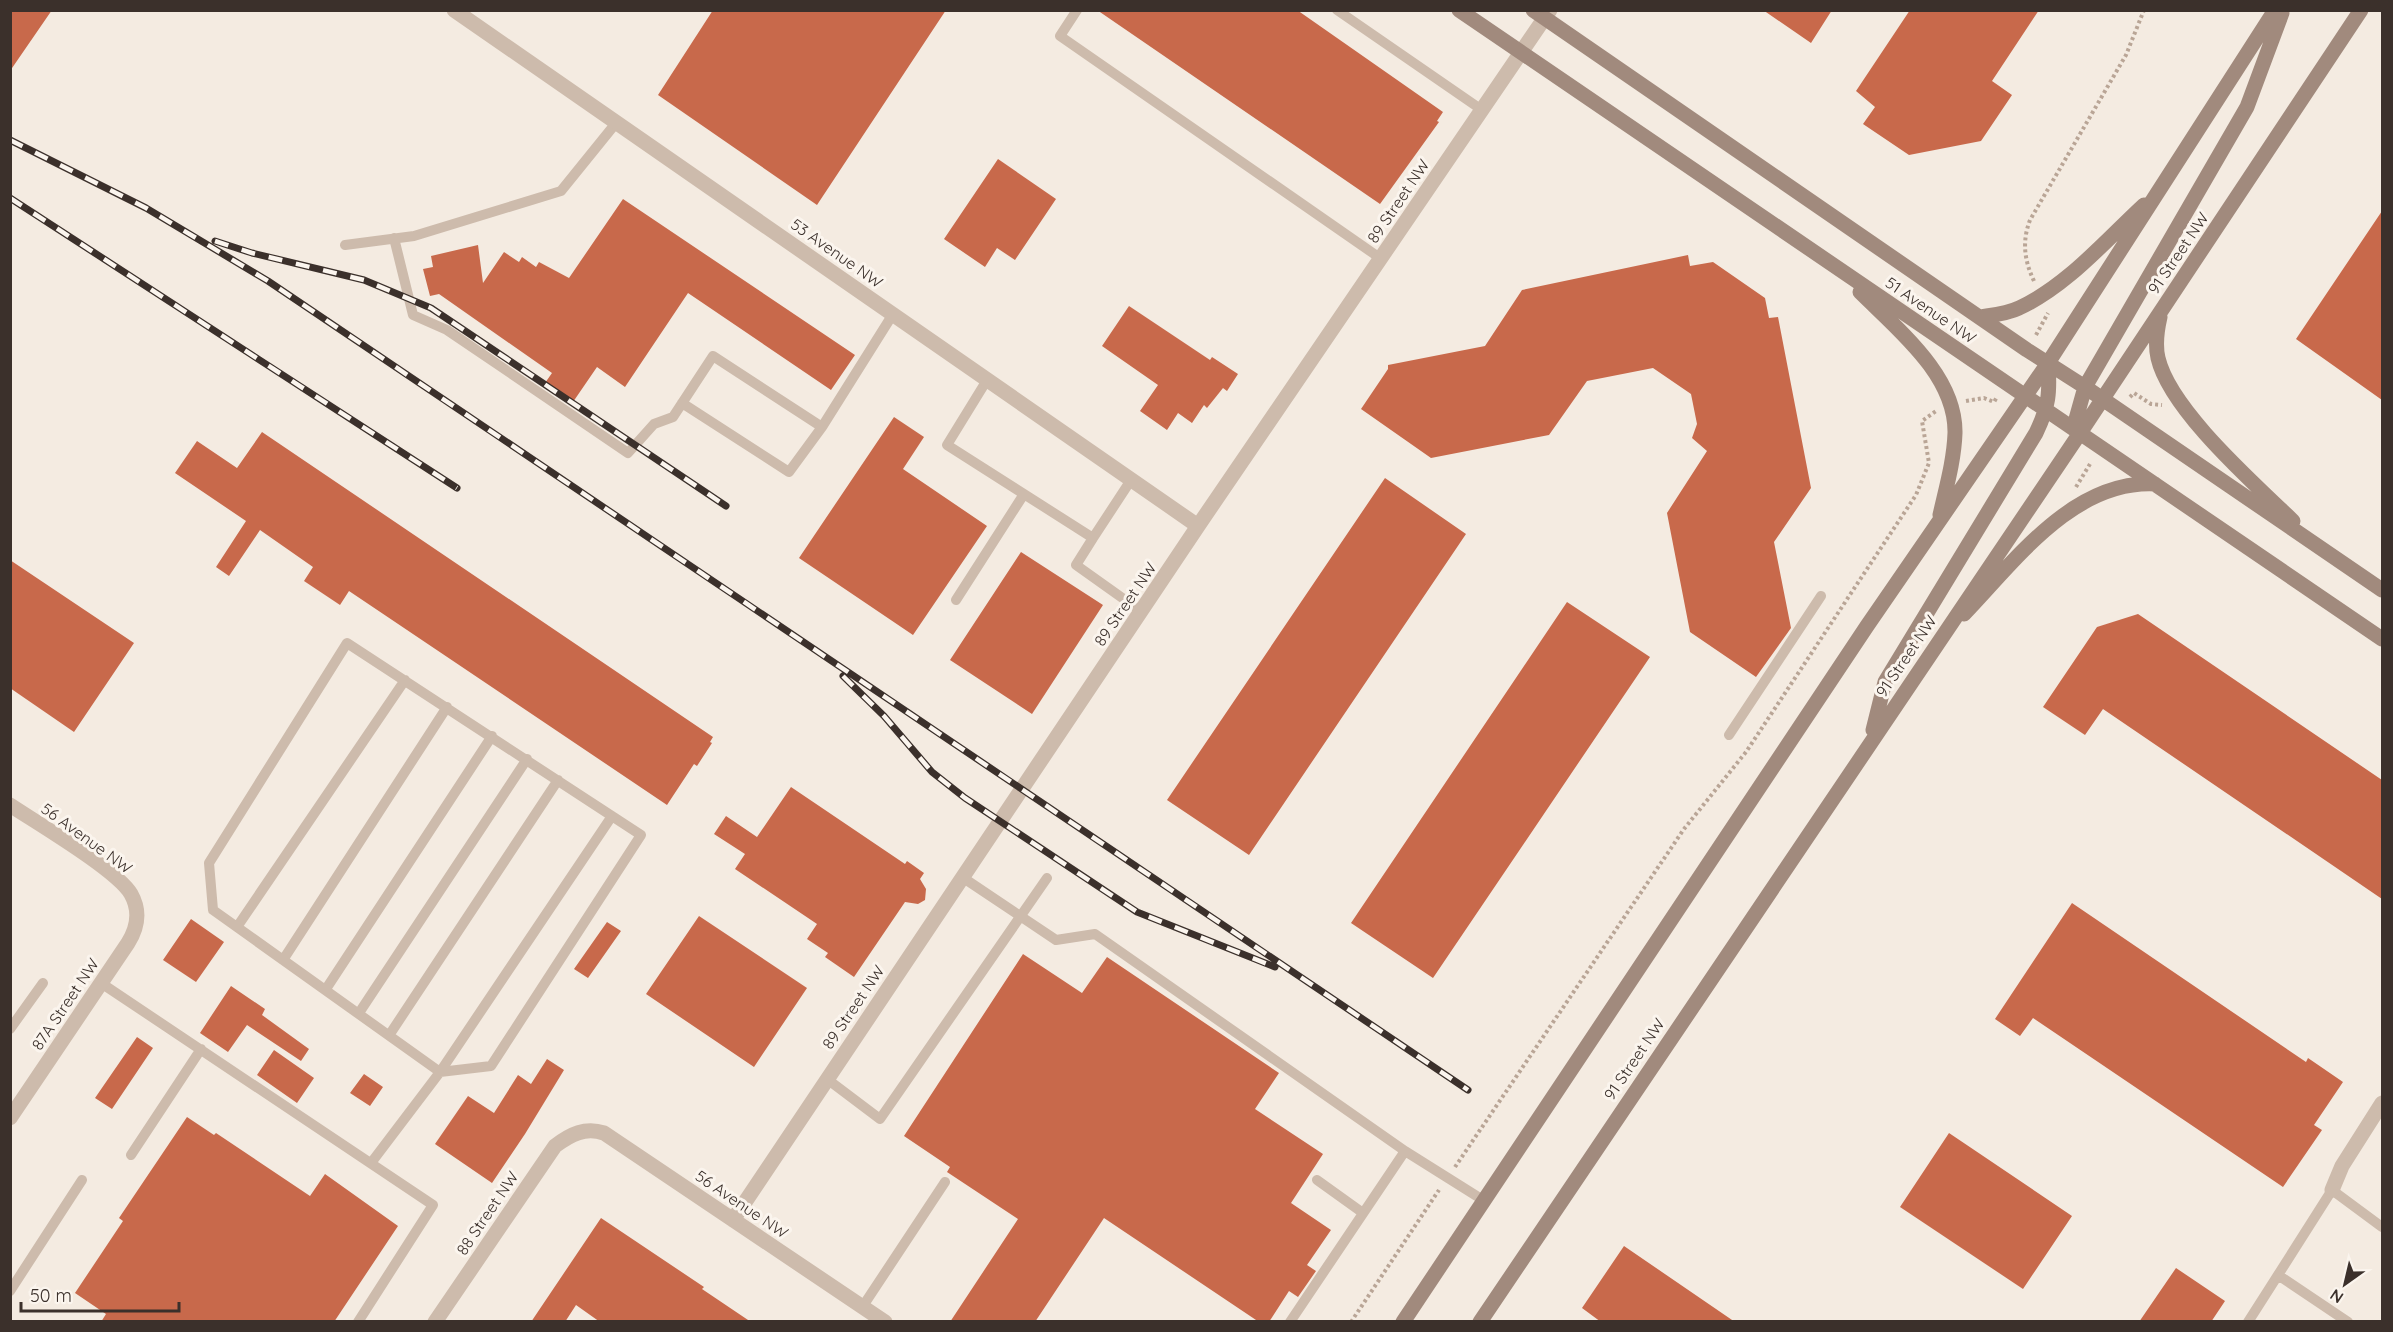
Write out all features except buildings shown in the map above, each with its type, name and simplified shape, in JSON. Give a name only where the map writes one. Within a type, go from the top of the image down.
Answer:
[{"type":"main road","name":"51 Avenue NW","points":[[1460,10],[2382,639]]},
{"type":"main road","points":[[1403,1322],[2048,363],[2275,10]]},
{"type":"main road","points":[[2080,433],[2076,418],[2085,387],[2247,107],[2283,10]]},
{"type":"main road","name":"91 Street NW","points":[[1479,1322],[2080,433],[2361,10]]},
{"type":"main road","name":"51 Avenue NW","points":[[1543,13],[1979,317],[2382,590]]},
{"type":"main road","points":[[1979,317],[2019,309],[2041,295],[2080,264],[2162,189]]},
{"type":"main road","points":[[1836,267],[1912,344],[1944,389],[1955,432],[1953,456],[1938,524]]},
{"type":"main road","points":[[2162,309],[2157,351],[2163,372],[2173,390],[2223,453],[2326,552]]},
{"type":"main road","points":[[1869,742],[1885,682],[2037,433],[2047,411],[2050,396],[2048,363]]},
{"type":"main road","points":[[1935,645],[2037,538],[2060,519],[2094,496],[2115,487],[2126,484],[2155,484]]},
{"type":"street","name":"53 Avenue NW","points":[[454,10],[1198,526]]},
{"type":"street","name":"89 Street NW","points":[[733,1220],[1198,526],[1521,53],[1543,13]]},
{"type":"street","name":"56 Avenue NW","points":[[10,805],[114,875],[131,894],[136,906]]},
{"type":"street","name":"87A Street NW","points":[[10,1118],[134,933],[137,918],[136,906]]},
{"type":"street","points":[[2332,1190],[2342,1166],[2382,1103]]},
{"type":"street","name":"56 Avenue NW","points":[[575,1133],[596,1131],[604,1133],[885,1322]]},
{"type":"street","name":"88 Street NW","points":[[435,1322],[548,1154],[555,1146],[575,1133]]},
{"type":"lane","points":[[1077,10],[1060,36],[1380,258]]},
{"type":"lane","points":[[1337,10],[1482,110]]},
{"type":"lane","points":[[345,245],[414,236],[561,191],[616,123]]},
{"type":"lane","points":[[394,238],[413,315],[447,330],[628,453],[654,424],[673,417],[713,356],[822,427]]},
{"type":"lane","points":[[682,403],[789,472],[822,427],[892,314]]},
{"type":"lane","points":[[987,380],[947,445],[1093,538]]},
{"type":"lane","points":[[1131,480],[1076,565],[1142,612]]},
{"type":"lane","points":[[956,600],[1024,494]]},
{"type":"lane","points":[[1729,735],[1821,596]]},
{"type":"lane","points":[[347,643],[447,707],[641,835],[491,1066],[440,1072],[390,1034],[213,910],[209,863],[347,643]]},
{"type":"lane","points":[[237,927],[405,680]]},
{"type":"lane","points":[[283,960],[447,707]]},
{"type":"lane","points":[[326,989],[492,736]]},
{"type":"lane","points":[[359,1013],[527,759]]},
{"type":"lane","points":[[390,1034],[558,780]]},
{"type":"lane","points":[[371,1163],[440,1072],[612,816]]},
{"type":"lane","points":[[962,877],[1056,940],[1095,934],[1405,1151],[1446,1179],[1484,1200]]},
{"type":"lane","points":[[827,1079],[880,1119],[1047,878]]},
{"type":"lane","points":[[101,982],[433,1205],[358,1322]]},
{"type":"lane","points":[[10,1029],[43,983]]},
{"type":"lane","points":[[131,1155],[201,1049]]},
{"type":"lane","points":[[1290,1322],[1405,1151]]},
{"type":"lane","points":[[10,1291],[82,1180]]},
{"type":"lane","points":[[1317,1180],[1363,1213]]},
{"type":"lane","points":[[863,1306],[945,1182]]},
{"type":"lane","points":[[2248,1322],[2332,1190],[2382,1227]]},
{"type":"lane","points":[[2278,1275],[2348,1322]]},
{"type":"path","points":[[2037,287],[2025,255],[2026,230],[2042,197],[2126,55],[2144,10]]},
{"type":"path","points":[[2035,338],[2050,308]]},
{"type":"path","points":[[2039,329],[2048,336]]},
{"type":"path","points":[[2129,400],[2134,393],[2151,404],[2166,404]]},
{"type":"path","points":[[1960,402],[1984,398],[1994,402],[1998,395]]},
{"type":"path","points":[[1351,1322],[1695,814],[1746,752],[1916,495],[1929,463],[1922,421],[1939,409]]},
{"type":"path","points":[[2074,491],[2090,464]]},
{"type":"railway","points":[[10,140],[146,208],[268,281],[1468,1090]]},
{"type":"railway","points":[[10,198],[457,488]]},
{"type":"railway","points":[[215,241],[252,253],[364,280],[431,308],[726,506]]},
{"type":"railway","points":[[843,676],[884,716],[932,772],[965,798],[1137,912],[1275,967]]}]
